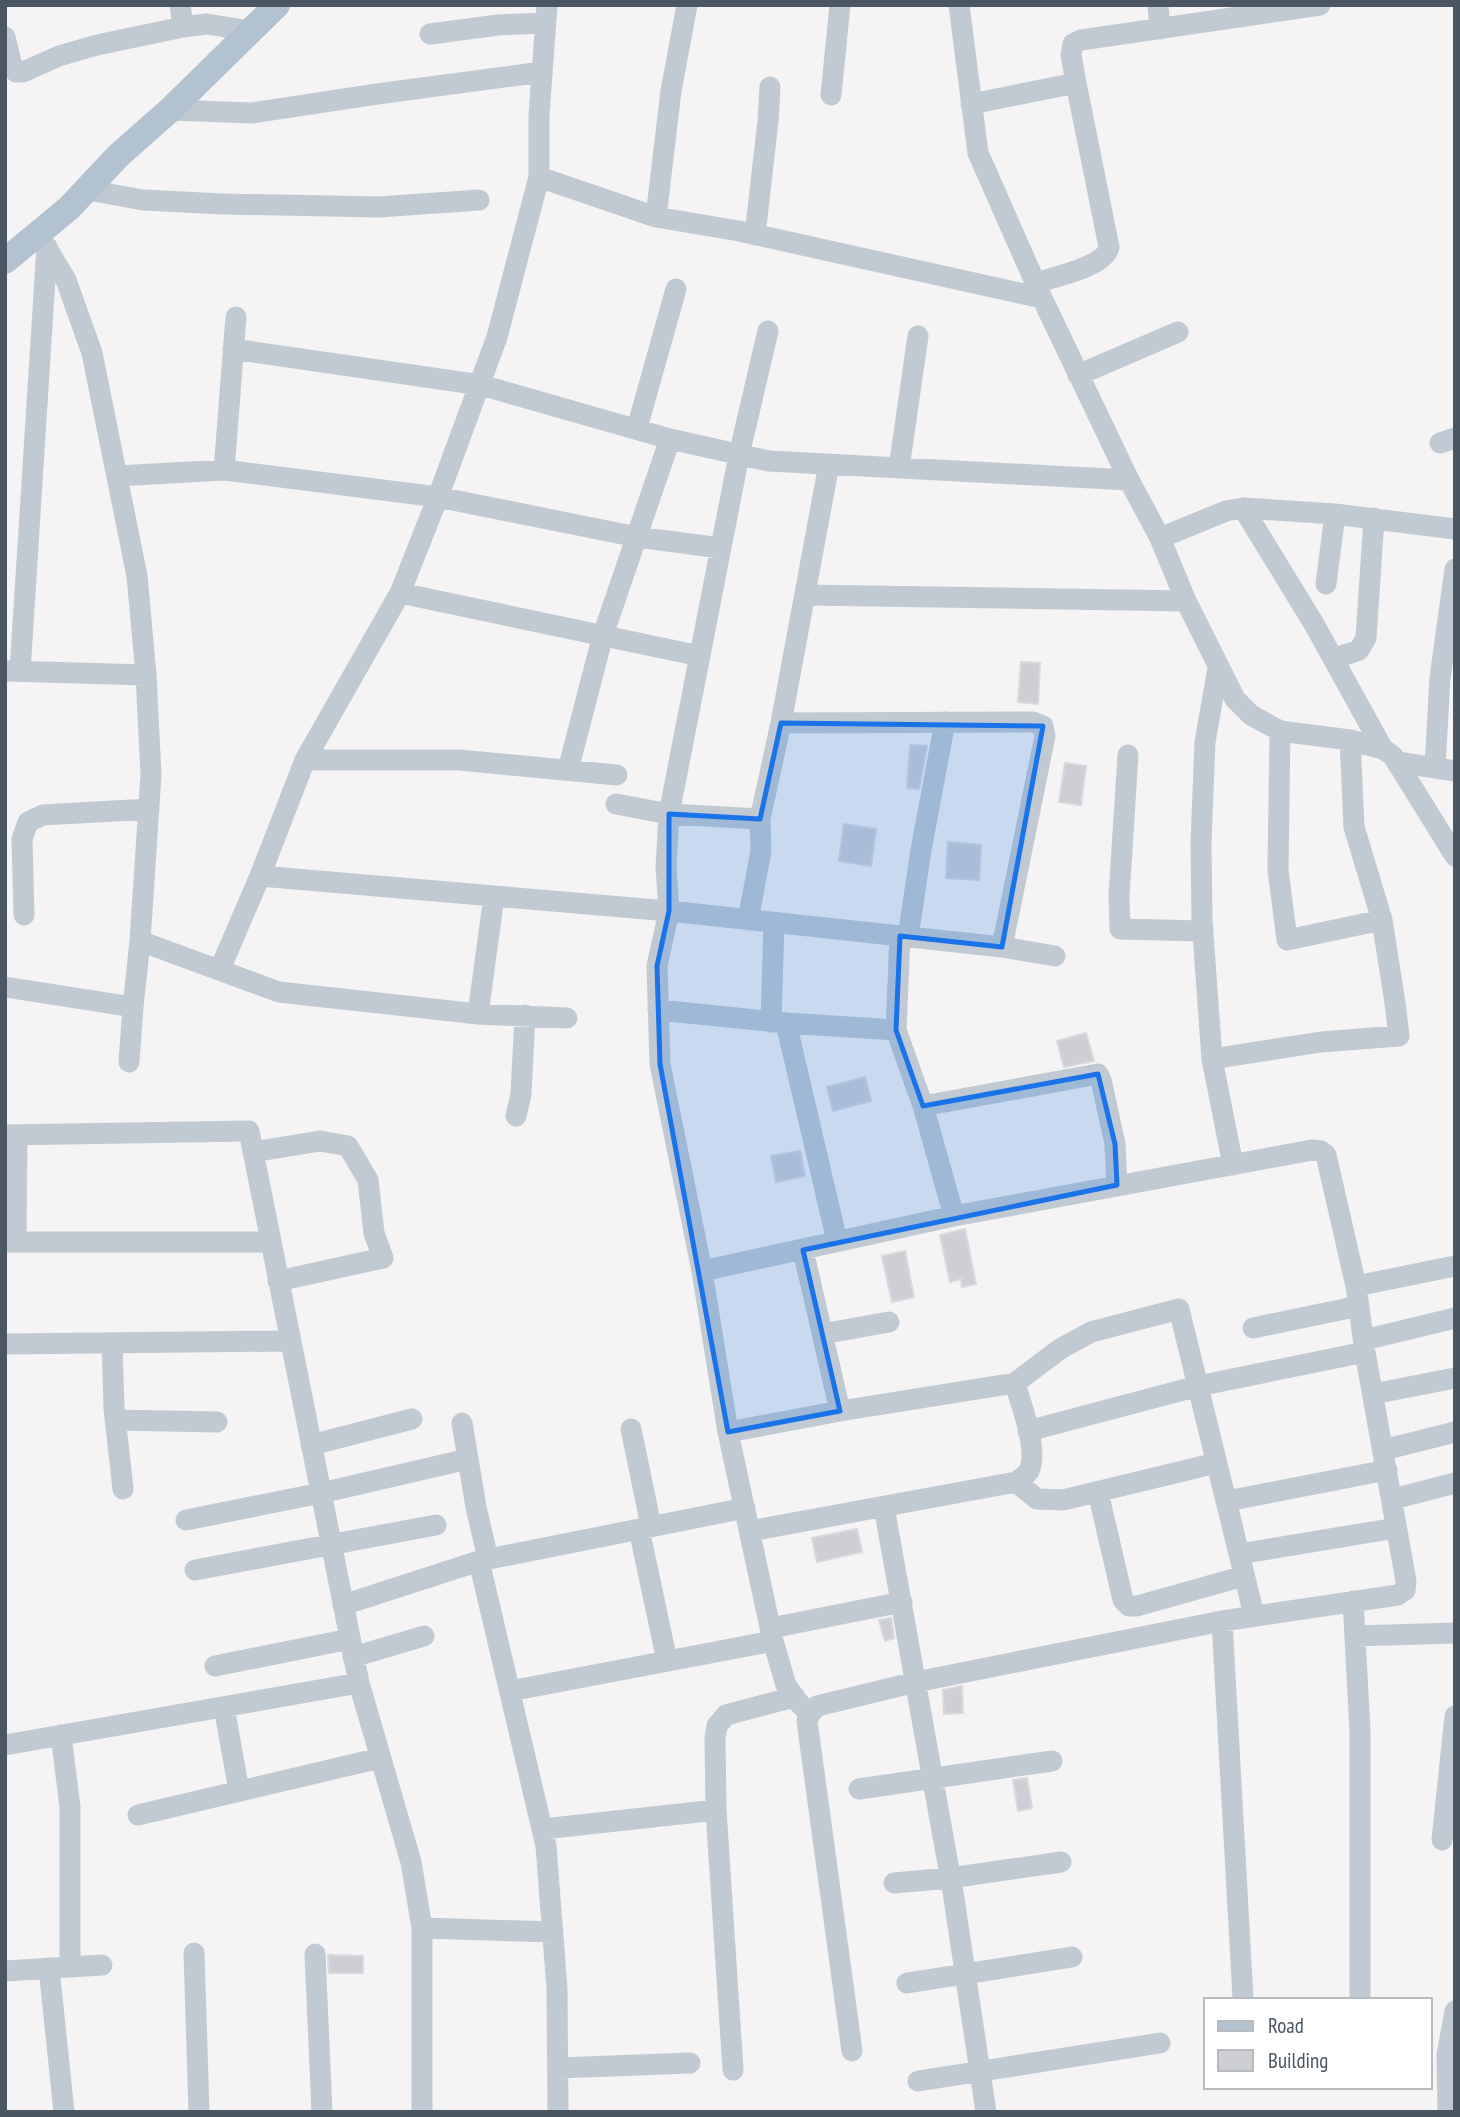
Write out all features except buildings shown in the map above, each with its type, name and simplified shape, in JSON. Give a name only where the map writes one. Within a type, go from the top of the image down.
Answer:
[{"type":"main road","points":[[5,261],[43,241],[119,155],[170,110],[277,5]]},
{"type":"street","points":[[180,5],[183,27]]},
{"type":"street","points":[[656,216],[671,91],[687,5]]},
{"type":"street","points":[[831,94],[840,5]]},
{"type":"street","points":[[959,5],[978,153],[1038,290],[1129,480],[1160,538],[1186,601],[1235,699],[1251,715],[1280,731],[1350,740],[1390,756],[1445,769],[1440,678],[1455,569]]},
{"type":"street","points":[[1158,5],[1160,29]]},
{"type":"street","points":[[539,177],[656,216],[1038,290],[1099,262],[1108,254],[1109,247],[1076,83],[1073,44],[1081,40],[1320,5]]},
{"type":"street","points":[[220,969],[305,760],[400,593],[439,497],[497,337],[539,177],[539,115],[546,14],[498,25],[430,34]]},
{"type":"street","points":[[5,37],[12,66],[16,72],[23,72],[72,52],[183,27],[207,24],[250,31]]},
{"type":"street","points":[[170,110],[252,113],[542,72]]},
{"type":"street","points":[[971,104],[1076,83]]},
{"type":"street","points":[[755,234],[770,87]]},
{"type":"street","points":[[88,190],[143,200],[223,204],[379,207],[479,200]]},
{"type":"street","points":[[43,241],[66,280],[92,353],[137,576],[151,775],[129,1062]]},
{"type":"street","points":[[43,241],[13,671],[146,676]]},
{"type":"street","points":[[637,428],[676,289]]},
{"type":"street","points":[[224,470],[236,317]]},
{"type":"street","points":[[768,331],[739,455],[669,814],[666,867],[668,911],[657,966],[658,1010],[660,1064],[702,1271],[728,1432],[772,1634],[786,1685],[810,1714]]},
{"type":"street","points":[[1079,375],[1178,332]]},
{"type":"street","points":[[899,468],[918,336]]},
{"type":"street","points":[[233,349],[481,386],[670,439],[769,461],[1129,480]]},
{"type":"street","points":[[568,771],[603,635],[670,439]]},
{"type":"street","points":[[748,920],[761,851],[760,819],[782,723],[829,464]]},
{"type":"street","points":[[118,476],[224,470],[439,497],[637,537],[721,548]]},
{"type":"street","points":[[1160,538],[1226,511],[1243,508],[1335,514],[1455,529]]},
{"type":"street","points":[[1243,508],[1390,756],[1455,856]]},
{"type":"street","points":[[1326,584],[1335,514]]},
{"type":"street","points":[[1333,659],[1359,650],[1366,638],[1374,518]]},
{"type":"street","points":[[400,593],[700,656]]},
{"type":"street","points":[[805,595],[1186,601]]},
{"type":"street","points":[[1218,668],[1205,742],[1201,842],[1202,932],[1212,1059],[1233,1165]]},
{"type":"street","points":[[945,722],[904,937],[895,1031],[923,1106],[954,1216]]},
{"type":"street","points":[[782,723],[1033,722],[1043,726],[1045,730],[1002,947]]},
{"type":"street","points":[[1280,731],[1278,870],[1287,940],[1381,920]]},
{"type":"street","points":[[1212,1059],[1321,1042],[1399,1036],[1381,920],[1354,827],[1350,740]]},
{"type":"street","points":[[1128,755],[1119,896],[1120,929],[1202,932]]},
{"type":"street","points":[[305,760],[459,760],[617,775]]},
{"type":"street","points":[[616,804],[669,814],[760,819]]},
{"type":"street","points":[[24,915],[22,839],[27,822],[43,815],[149,809]]},
{"type":"street","points":[[260,876],[668,911],[1002,947],[1055,956]]},
{"type":"street","points":[[478,1014],[494,896]]},
{"type":"street","points":[[774,923],[778,1023],[836,1241]]},
{"type":"street","points":[[140,942],[279,992],[478,1014],[567,1018]]},
{"type":"street","points":[[5,987],[133,1007]]},
{"type":"street","points":[[658,1010],[778,1023],[895,1031]]},
{"type":"street","points":[[516,1116],[521,1094],[525,1015]]},
{"type":"street","points":[[923,1106],[1098,1074],[1115,1144],[1117,1185]]},
{"type":"street","points":[[271,1242],[11,1242],[11,1135],[248,1131],[253,1152],[271,1242],[278,1281],[359,1684],[411,1862],[422,1928],[422,2112]]},
{"type":"street","points":[[253,1152],[320,1141],[348,1146],[368,1180],[374,1233],[383,1258],[278,1281]]},
{"type":"street","points":[[702,1271],[954,1216],[1312,1150],[1326,1155],[1357,1296],[1393,1499],[1406,1581],[1405,1590],[1398,1595],[1254,1615],[916,1682],[817,1706],[810,1714],[807,1721],[852,2051]]},
{"type":"street","points":[[803,1250],[839,1411]]},
{"type":"street","points":[[1253,1328],[1455,1266]]},
{"type":"street","points":[[728,1432],[1015,1383],[1060,1349],[1091,1332],[1179,1309],[1254,1615]]},
{"type":"street","points":[[1028,1431],[1365,1345],[1455,1318]]},
{"type":"street","points":[[822,1334],[889,1322]]},
{"type":"street","points":[[5,1344],[290,1341]]},
{"type":"street","points":[[112,1343],[115,1420],[123,1489]]},
{"type":"street","points":[[1373,1394],[1455,1378]]},
{"type":"street","points":[[750,1531],[1016,1482],[1028,1473],[1033,1457],[1015,1383]]},
{"type":"street","points":[[311,1445],[412,1419]]},
{"type":"street","points":[[115,1420],[217,1422]]},
{"type":"street","points":[[462,1423],[484,1560],[510,1692],[543,1829],[554,1932],[558,2112]]},
{"type":"street","points":[[631,1429],[667,1661]]},
{"type":"street","points":[[1227,1501],[1385,1460],[1455,1432]]},
{"type":"street","points":[[186,1520],[321,1493],[468,1459]]},
{"type":"street","points":[[1016,1482],[1037,1499],[1063,1500],[1216,1463]]},
{"type":"street","points":[[1393,1499],[1455,1483]]},
{"type":"street","points":[[1098,1492],[1123,1600],[1129,1605],[1137,1606],[1244,1576]]},
{"type":"street","points":[[884,1507],[950,1878],[986,2112]]},
{"type":"street","points":[[343,1605],[484,1560],[745,1508]]},
{"type":"street","points":[[195,1570],[436,1525]]},
{"type":"street","points":[[1239,1554],[1396,1528]]},
{"type":"street","points":[[1353,1601],[1360,1730],[1360,1998]]},
{"type":"street","points":[[510,1692],[667,1661],[902,1602]]},
{"type":"street","points":[[1222,1621],[1242,1998]]},
{"type":"street","points":[[1355,1636],[1455,1633]]},
{"type":"street","points":[[215,1666],[424,1636]]},
{"type":"street","points":[[5,1745],[359,1684]]},
{"type":"street","points":[[733,2070],[716,1810],[715,1738],[717,1726],[726,1715],[794,1697]]},
{"type":"street","points":[[224,1707],[239,1791]]},
{"type":"street","points":[[1443,1840],[1455,1716]]},
{"type":"street","points":[[61,1735],[70,1807],[59,1968],[64,2112]]},
{"type":"street","points":[[138,1815],[380,1758]]},
{"type":"street","points":[[859,1789],[1052,1761]]},
{"type":"street","points":[[543,1829],[716,1810]]},
{"type":"street","points":[[894,1883],[1060,1862]]},
{"type":"street","points":[[422,1928],[554,1932]]},
{"type":"street","points":[[194,1953],[199,2112]]},
{"type":"street","points":[[315,1954],[322,2112]]},
{"type":"street","points":[[908,1983],[1072,1957]]},
{"type":"street","points":[[5,1971],[102,1965]]},
{"type":"street","points":[[1448,2112],[1447,2055],[1455,2011]]},
{"type":"street","points":[[918,2081],[1160,2043]]},
{"type":"street","points":[[558,2068],[690,2063]]},
{"type":"highlighted area","points":[[781,723],[1043,726],[1002,947],[900,936],[896,1030],[923,1106],[1098,1074],[1115,1144],[1117,1185],[803,1250],[840,1411],[728,1432],[660,1064],[657,966],[669,911],[669,814],[760,819]]}]
